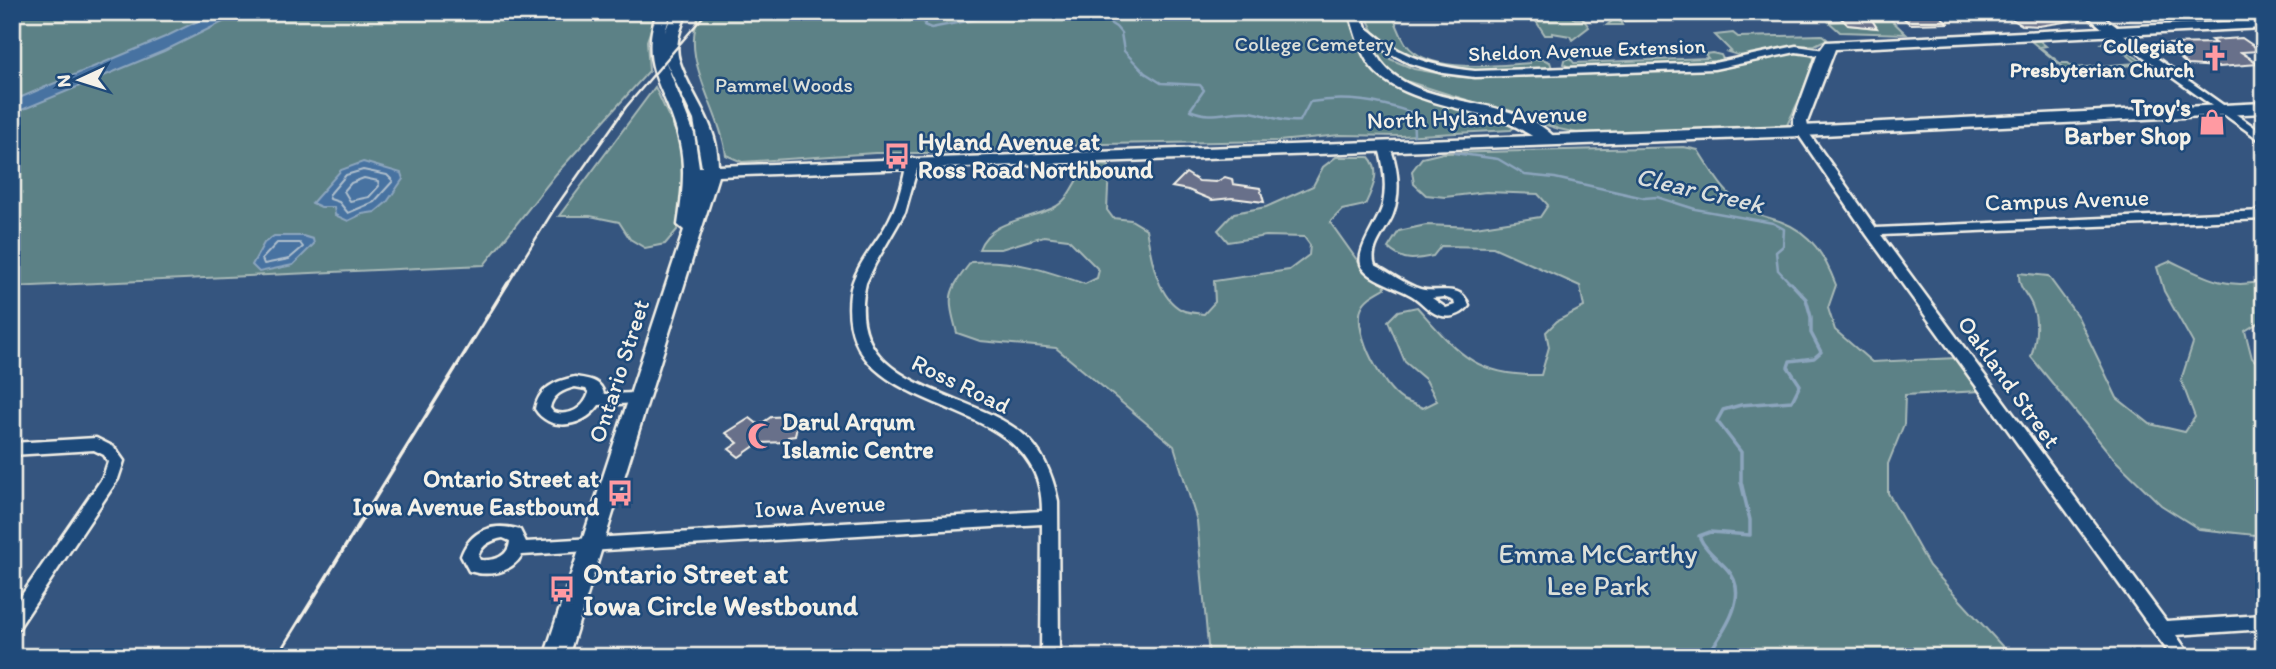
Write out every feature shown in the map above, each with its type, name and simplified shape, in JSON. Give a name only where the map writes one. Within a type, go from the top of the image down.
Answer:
[{"type":"main road","name":"Ontario Street","points":[[664,12],[656,35],[656,61],[686,135],[692,172],[682,261]]},
{"type":"main road","points":[[680,12],[671,34],[671,58],[702,120],[711,170]]},
{"type":"main road","name":"North Hyland Avenue","points":[[692,172],[1802,131],[2264,108]]},
{"type":"main road","name":"Ontario Street","points":[[556,657],[682,261],[705,200],[711,170]]},
{"type":"street","points":[[1355,12],[1376,65],[1391,77],[1421,90],[1528,124],[1549,139]]},
{"type":"street","points":[[2090,12],[2264,141]]},
{"type":"street","points":[[1802,131],[1800,122],[1825,53],[1828,46],[1836,44],[2264,24]]},
{"type":"street","name":"Sheldon Avenue Extension","points":[[1360,27],[1398,55],[1438,69],[1475,74],[1714,66],[1796,49],[1825,53]]},
{"type":"street","name":"Oakland Street","points":[[1802,131],[1872,232],[2182,657]]},
{"type":"street","points":[[1384,145],[1390,177],[1388,210],[1370,244],[1366,260],[1369,267],[1419,293]]},
{"type":"street","name":"Ross Road","points":[[913,162],[896,218],[870,257],[859,286],[858,321],[872,356],[908,387],[1011,433],[1039,464],[1046,481],[1050,517],[1050,657]]},
{"type":"street","name":"Campus Avenue","points":[[1872,232],[2264,215]]},
{"type":"street","points":[[12,350],[12,356]]},
{"type":"street","points":[[596,400],[638,398]]},
{"type":"street","points":[[12,449],[96,444],[109,451],[116,461],[110,479],[12,624]]},
{"type":"street","name":"Iowa Avenue","points":[[517,550],[1050,517]]},
{"type":"street","points":[[2161,629],[2264,622]]},
{"type":"green space","points":[[12,12],[657,12],[647,41],[649,71],[556,174],[484,265],[12,287]]},
{"type":"green space","name":"Pammel Woods","points":[[701,12],[1346,12],[1364,57],[1386,80],[1399,87],[1512,125],[1513,128],[1401,136],[1340,135],[1279,141],[1104,144],[875,153],[742,162],[726,155],[697,64],[695,29]]},
{"type":"green space","points":[[1364,12],[1398,12],[1401,18],[1394,19],[1406,44],[1417,54],[1430,60],[1482,66],[1530,63],[1530,60],[1542,59],[1550,62],[1552,68],[1461,71],[1413,60],[1377,38]]},
{"type":"green space","points":[[1530,12],[1567,12],[1575,19],[1583,19],[1589,27],[1572,40],[1570,36],[1552,33],[1545,35]]},
{"type":"green space","points":[[1623,12],[1669,12],[1675,19],[1620,21],[1622,25],[1607,25]]},
{"type":"green space","points":[[1867,12],[1885,14],[1906,34],[1840,32],[1829,22],[1844,21],[1848,25],[1877,28]]},
{"type":"green space","points":[[1733,33],[1738,37],[1822,35],[1827,39],[1815,45],[1792,46],[1744,57],[1728,52],[1731,51],[1715,35]]},
{"type":"green space","points":[[2108,38],[2145,64],[2068,71],[2031,41],[2040,41],[2046,46],[2040,47],[2060,63],[2068,63],[2074,68],[2137,63],[2113,43],[2102,43]]},
{"type":"green space","points":[[1370,40],[1389,52],[1390,59],[1414,69],[1459,77],[1491,78],[1715,68],[1797,51],[1809,53],[1815,59],[1787,125],[1577,133],[1403,80],[1380,64]]},
{"type":"green space","points":[[1705,54],[1721,55],[1724,61],[1573,69],[1563,64],[1564,60],[1570,58],[1574,63],[1708,58]]},
{"type":"green space","points":[[655,87],[681,143],[684,192],[677,230],[665,244],[645,248],[630,239],[619,222],[590,216],[559,216]]},
{"type":"green space","name":"Emma McCarthy Lee Park","points":[[1684,147],[1698,150],[1721,184],[1742,206],[1792,227],[1816,247],[1836,285],[1828,308],[1835,330],[1872,362],[1957,358],[1980,391],[1905,395],[1904,424],[1888,464],[1888,493],[1929,566],[2012,657],[1209,657],[1197,521],[1174,446],[1056,348],[980,341],[957,333],[954,321],[951,302],[953,288],[971,262],[1015,264],[1085,284],[1097,278],[1099,270],[1068,239],[1044,236],[1001,249],[979,249],[984,239],[1001,226],[1043,212],[1062,202],[1088,168],[1109,166],[1107,210],[1113,218],[1131,220],[1146,229],[1156,274],[1166,296],[1182,310],[1204,314],[1215,302],[1214,281],[1289,270],[1309,255],[1310,245],[1304,237],[1266,236],[1228,242],[1218,230],[1234,213],[1266,207],[1313,186],[1323,167],[1336,157],[1369,157],[1373,162],[1375,174],[1365,205],[1342,210],[1330,222],[1364,270],[1384,281],[1385,288],[1368,299],[1361,309],[1362,332],[1372,359],[1395,393],[1403,400],[1423,408],[1437,401],[1426,380],[1405,362],[1388,321],[1398,311],[1417,307],[1457,349],[1484,366],[1518,375],[1541,375],[1549,347],[1546,332],[1557,321],[1584,307],[1580,286],[1493,247],[1441,246],[1433,256],[1414,259],[1399,256],[1388,248],[1399,231],[1426,225],[1475,227],[1540,217],[1548,205],[1538,194],[1486,192],[1445,197],[1426,195],[1414,184],[1412,171],[1422,158],[1443,153]]},
{"type":"green space","points":[[2171,261],[2205,277],[2227,283],[2264,281],[2264,319],[2245,331],[2252,358],[2264,369],[2264,536],[2199,529],[2161,505],[2114,459],[2031,357],[2036,320],[2031,303],[2020,284],[2019,273],[2048,276],[2078,317],[2117,398],[2150,424],[2185,432],[2195,417],[2181,380],[2193,343],[2164,291],[2157,267]]},
{"type":"water","points":[[216,12],[243,12],[164,51],[12,114],[12,101],[165,37]]},
{"type":"water","points":[[363,162],[401,173],[403,179],[387,202],[375,212],[362,214],[348,221],[335,215],[334,207],[321,207],[312,203],[341,170]]},
{"type":"water","points":[[274,236],[303,236],[313,239],[314,244],[293,265],[259,272],[252,265],[264,243]]},
{"type":"building","points":[[1835,12],[1867,12],[1877,28],[1848,25]]},
{"type":"building","points":[[1897,12],[1936,12],[1948,23],[1910,24]]},
{"type":"building","points":[[2000,12],[2059,12],[2070,21],[2039,26],[2022,25]]},
{"type":"building","name":"Collegiate Presbyterian Church","points":[[2242,38],[2261,51],[2241,52],[2259,64],[2219,67],[2188,65],[2164,46],[2215,43],[2211,40]]},
{"type":"building","points":[[1186,173],[1199,181],[1216,182],[1225,177],[1232,179],[1233,184],[1260,188],[1264,202],[1232,198],[1212,200],[1172,187]]},
{"type":"building","name":"Darul Arqum Islamic Centre","points":[[792,416],[791,420],[798,419],[795,436],[788,437],[787,442],[759,443],[739,457],[729,449],[738,443],[726,433],[750,418],[759,425],[771,417]]},
{"type":"waterway","name":"Clear Creek","points":[[872,12],[875,16],[897,12]]},
{"type":"waterway","name":"Clear Creek","points":[[924,12],[929,16],[924,25],[931,28],[1013,12]]},
{"type":"waterway","name":"Clear Creek","points":[[1092,12],[1116,27],[1121,33],[1124,51],[1145,73],[1161,83],[1200,85],[1204,90],[1190,110],[1206,114],[1251,112],[1281,120],[1300,121],[1310,102],[1362,101],[1413,113],[1414,135]]},
{"type":"waterway","name":"Clear Creek","points":[[1454,153],[1498,159],[1525,175],[1555,178],[1644,198],[1657,197],[1695,209],[1773,223],[1784,229],[1783,246],[1776,252],[1778,270],[1792,285]]},
{"type":"waterway","name":"Clear Creek","points":[[1706,657],[1732,614],[1737,590],[1727,569],[1708,550],[1699,536],[1710,532],[1750,535],[1750,520],[1741,482],[1741,452],[1717,421],[1723,410],[1741,405],[1792,401],[1800,385],[1788,367],[1790,361],[1814,358],[1821,352],[1811,333],[1811,317],[1806,299],[1791,283]]},
{"type":"railway","points":[[507,285],[553,211],[626,107],[707,12]]},
{"type":"railway","points":[[277,657],[508,283]]},
{"type":"place","name":"Collegiate Presbyterian Church","points":[[2215,58]]},
{"type":"place","name":"Troy's Barber Shop","points":[[2212,122]]},
{"type":"place","name":"Hyland Avenue at Ross Road Northbound","points":[[897,156]]},
{"type":"place","name":"Darul Arqum Islamic Centre","points":[[761,436]]},
{"type":"place","name":"Ontario Street at Iowa Avenue Eastbound","points":[[620,493]]},
{"type":"place","name":"Ontario Street at Iowa Circle Westbound","points":[[562,589]]},
{"type":"park label","name":"College Cemetery","points":[[1314,44]]}]
